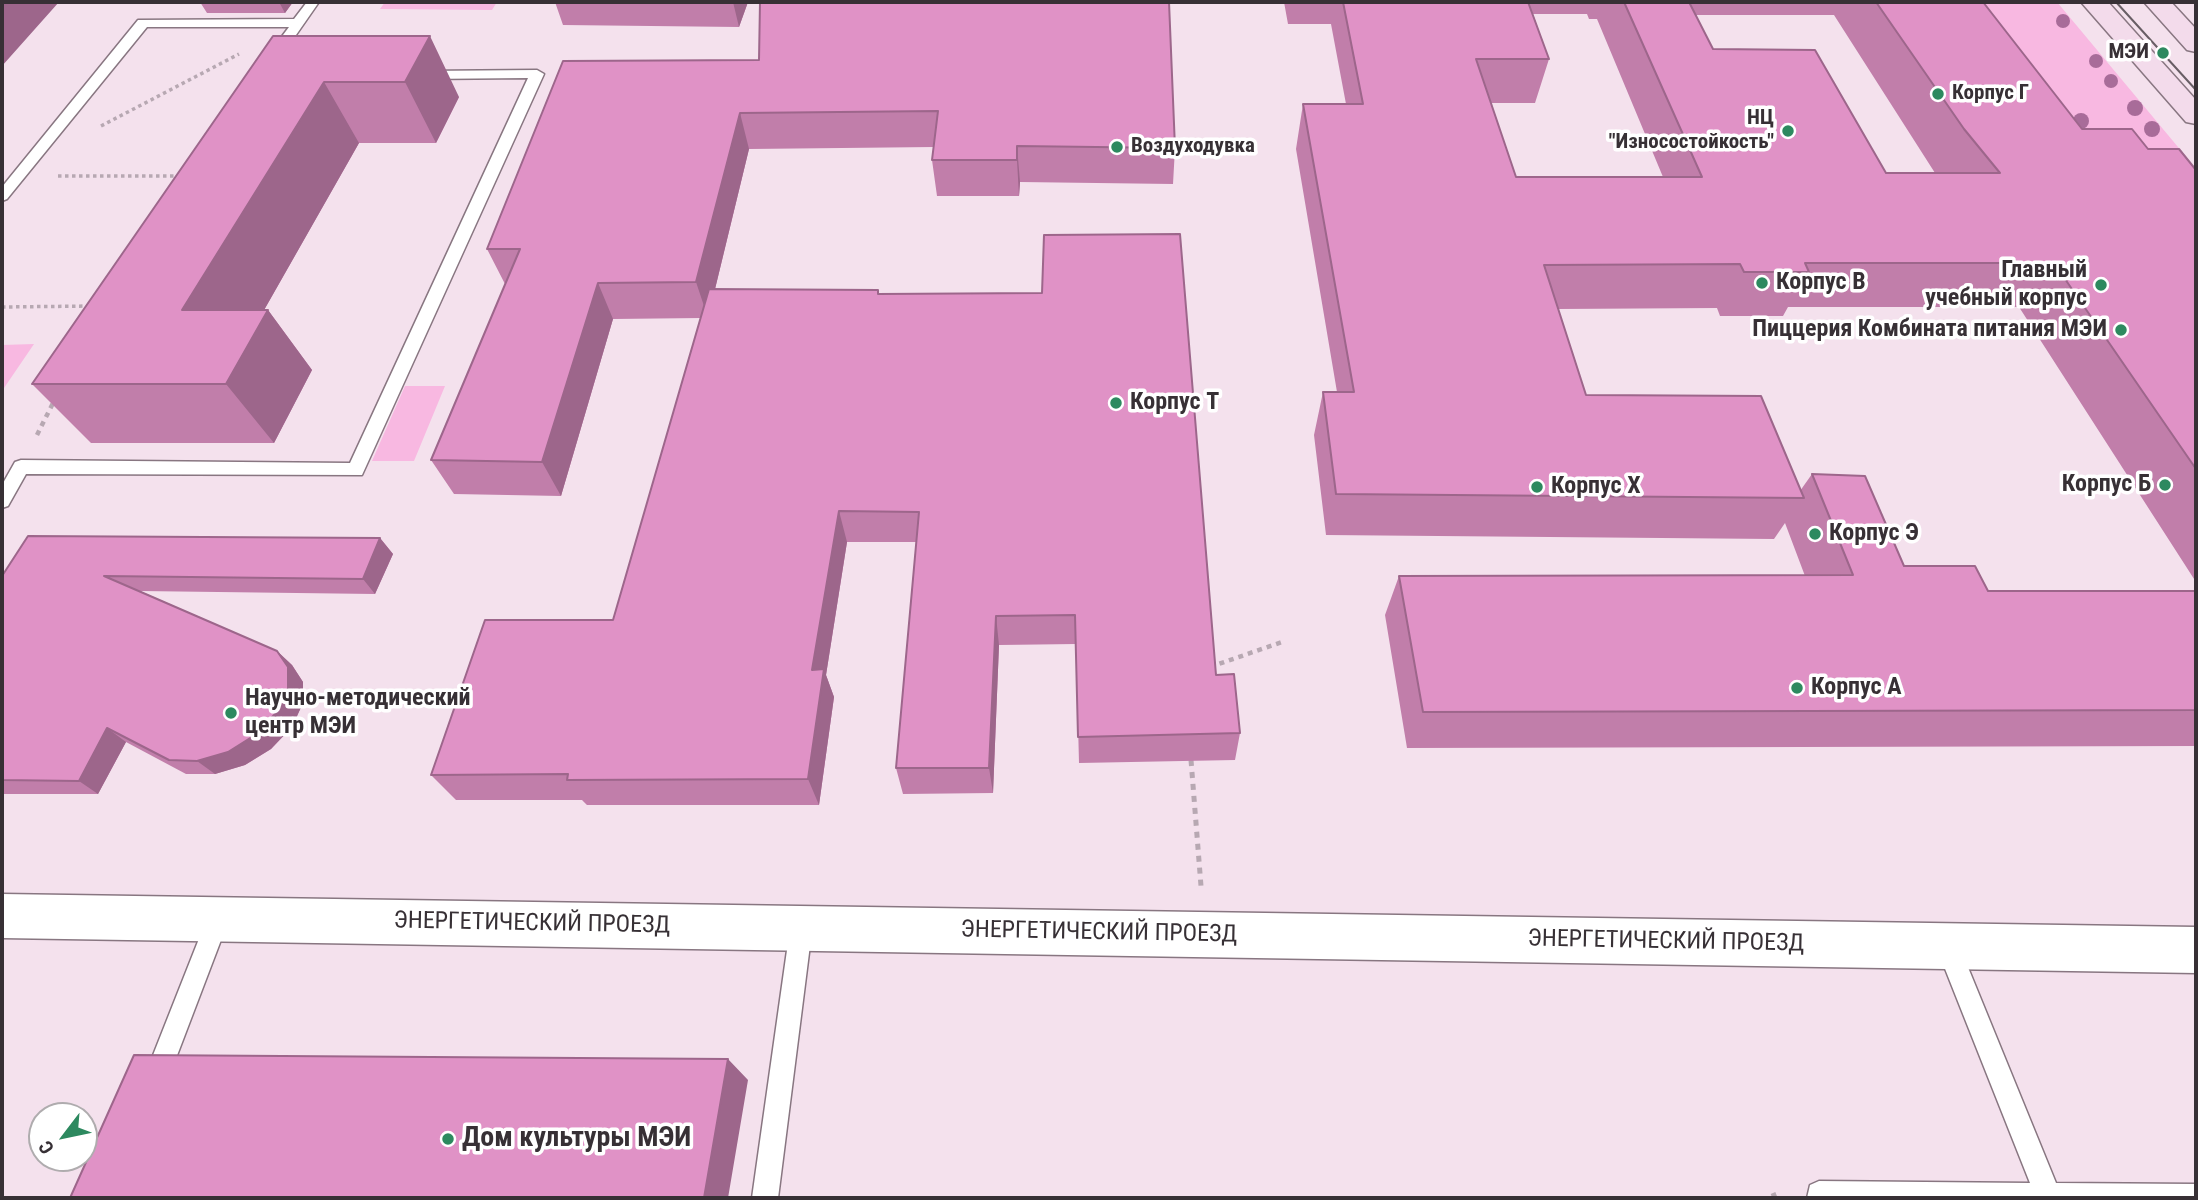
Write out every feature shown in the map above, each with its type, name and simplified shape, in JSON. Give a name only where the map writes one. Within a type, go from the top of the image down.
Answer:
[{"type":"main road","points":[[2094,2],[2196,116]]},
{"type":"main road","points":[[2157,2],[2196,44]]},
{"type":"street","name":"ЭНЕРГЕТИЧЕСКИЙ ПРОЕЗД","points":[[2,916],[2196,950]]},
{"type":"lane","points":[[268,65],[313,2]]},
{"type":"lane","points":[[2,196],[143,23],[298,23]]},
{"type":"lane","points":[[2,501],[21,467],[356,470],[537,75],[412,75]]},
{"type":"lane","points":[[147,1100],[218,919]]},
{"type":"lane","points":[[765,1198],[801,929]]},
{"type":"lane","points":[[1948,946],[2048,1196]]},
{"type":"lane","points":[[1820,1198],[1819,1194],[2196,1197]]},
{"type":"path","points":[[29,163],[298,23]]},
{"type":"path","points":[[19,176],[191,176]]},
{"type":"path","points":[[2,307],[103,305]]},
{"type":"path","points":[[21,467],[59,392]]},
{"type":"path","points":[[1206,668],[1282,642]]},
{"type":"path","points":[[1191,761],[1201,886]]},
{"type":"shaded area","points":[[385,2],[497,2],[492,10],[380,9]]},
{"type":"shaded area","points":[[1954,2],[2057,2],[2183,153],[2067,153]]},
{"type":"shaded area","points":[[34,344],[2,391],[2,345]]},
{"type":"shaded area","points":[[405,386],[445,386],[414,461],[372,461]]},
{"type":"building","points":[[760,2],[1169,2],[1175,148],[1017,146],[1017,160],[932,160],[938,111],[740,113],[696,282],[598,283],[542,462],[431,460],[520,249],[487,249],[563,61],[759,60]]},
{"type":"building","points":[[1343,2],[1528,2],[1549,59],[1476,59],[1516,177],[1702,177],[1624,2],[1689,2],[1713,49],[1815,50],[1886,173],[2000,173],[1964,129],[1876,2],[1983,2],[2082,129],[2132,129],[2148,149],[2179,149],[2196,170],[2196,469],[2054,263],[1805,263],[1809,272],[1744,272],[1740,264],[1544,265],[1586,395],[1761,396],[1804,498],[1336,494],[1323,392],[1354,392],[1303,104],[1363,104]]},
{"type":"building","points":[[273,36],[430,36],[405,82],[324,82],[182,310],[268,310],[226,384],[32,384]]},
{"type":"building","points":[[1180,234],[1216,675],[1234,674],[1240,733],[1078,737],[1075,615],[996,616],[989,768],[896,768],[919,512],[839,511],[812,670],[824,669],[808,779],[567,780],[568,774],[431,775],[485,620],[613,620],[709,289],[878,290],[878,294],[1042,293],[1044,235]]},
{"type":"building","name":"Корпус А","points":[[1812,474],[1865,476],[1904,566],[1975,566],[1988,591],[2196,591],[2196,710],[1423,712],[1399,576],[1853,575]]},
{"type":"building","points":[[28,536],[380,538],[363,579],[104,576],[277,651],[288,667],[288,689],[276,713],[255,735],[228,752],[197,761],[169,760],[107,728],[79,781],[2,780],[2,576]]},
{"type":"building","name":"Дом культуры МЭИ","points":[[134,1055],[728,1059],[704,1198],[70,1198],[82,1172],[98,1172],[98,1135]]},
{"type":"tram line","points":[[2116,2],[2196,90]]},
{"type":"place","name":"МЭИ","points":[[2163,53]]},
{"type":"place","name":"Корпус Г","points":[[1938,94]]},
{"type":"place","name":"НЦ \"Износостойкость\"","points":[[1788,131]]},
{"type":"place","name":"Воздуходувка","points":[[1117,147]]},
{"type":"place","name":"Корпус В","points":[[1762,283]]},
{"type":"place","name":"Главный учебный корпус","points":[[2101,285]]},
{"type":"place","name":"Пиццерия Комбината питания МЭИ","points":[[2121,330]]},
{"type":"place","name":"Корпус Т","points":[[1116,403]]},
{"type":"place","name":"Корпус Б","points":[[2165,485]]},
{"type":"place","name":"Корпус Х","points":[[1537,487]]},
{"type":"place","name":"Корпус Э","points":[[1815,534]]},
{"type":"place","name":"Корпус А","points":[[1797,688]]},
{"type":"place","name":"Научно-методический центр МЭИ","points":[[231,713]]},
{"type":"place","name":"Дом культуры МЭИ","points":[[448,1139]]}]
